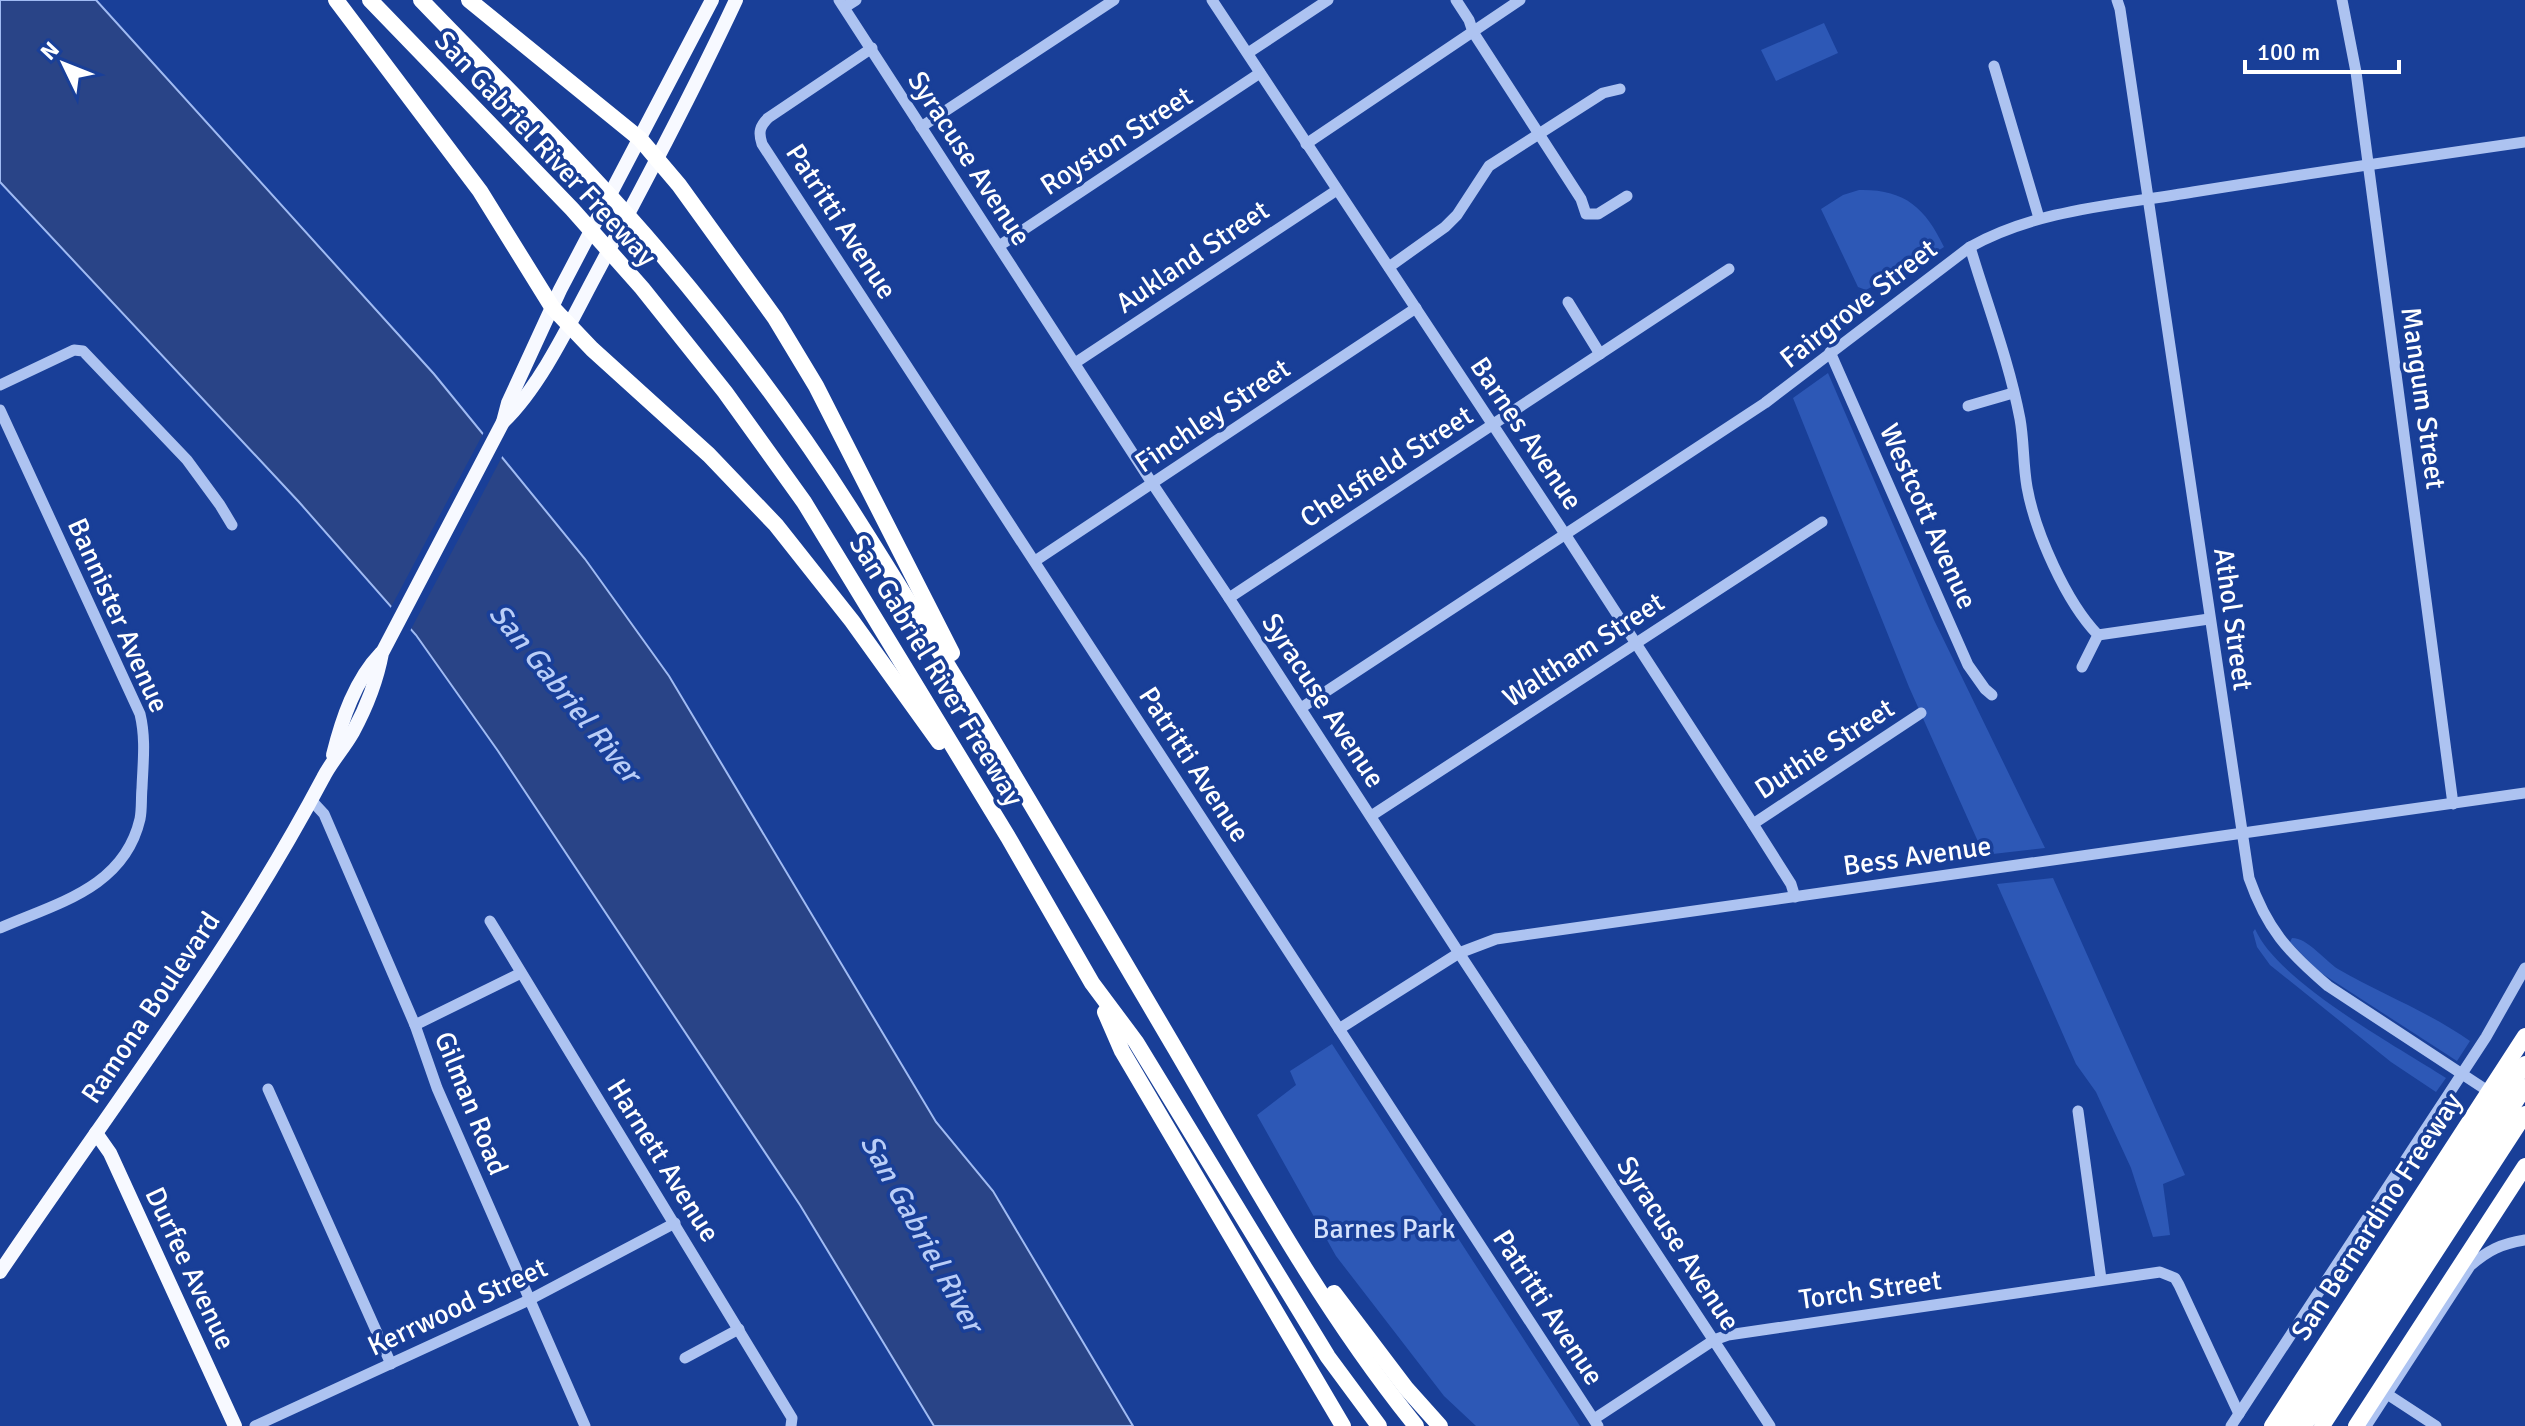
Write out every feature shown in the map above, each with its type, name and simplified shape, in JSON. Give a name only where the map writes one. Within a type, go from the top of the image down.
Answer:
[{"type":"highway","points":[[336,0],[480,191],[552,307],[568,326],[709,455],[776,525],[852,621],[1008,837]]},
{"type":"highway","name":"San Gabriel River Freeway","points":[[370,0],[572,209],[642,288],[725,392],[804,502],[1008,837],[1092,983],[1136,1042],[1328,1357],[1379,1426]]},
{"type":"highway","name":"San Gabriel River Freeway","points":[[421,0],[644,234],[766,386],[849,505],[1005,758],[1260,1193],[1348,1334],[1416,1426]]},
{"type":"highway","points":[[469,0],[640,139],[775,318],[816,386],[1005,758]]},
{"type":"highway","points":[[1092,983],[1122,1051],[1343,1424]]},
{"type":"highway","points":[[2288,1426],[2517,1063],[2525,1024]]},
{"type":"highway","name":"San Bernardino Freeway","points":[[2272,1426],[2517,1063],[2525,1036]]},
{"type":"highway","points":[[2304,1426],[2525,1087]]},
{"type":"highway","points":[[2322,1426],[2525,1114]]},
{"type":"highway","points":[[2498,1154],[2525,1132]]},
{"type":"highway","points":[[2356,1426],[2525,1166]]},
{"type":"highway","points":[[1260,1193],[1380,1355],[1440,1426]]},
{"type":"main road","name":"Ramona Boulevard","points":[[0,1272],[131,1085],[270,874],[331,763],[340,725],[366,669],[385,646],[503,422],[508,403],[552,307],[712,0]]},
{"type":"main road","name":"Ramona Boulevard","points":[[503,422],[518,408],[568,326],[641,191],[736,0]]},
{"type":"main road","name":"Durfee Avenue","points":[[96,1133],[110,1153],[235,1426]]},
{"type":"street","points":[[842,4],[856,0]]},
{"type":"street","points":[[921,127],[1114,0]]},
{"type":"street","name":"Barnes Avenue","points":[[1212,0],[1565,534],[1753,824],[1791,884],[1795,897]]},
{"type":"street","points":[[1248,53],[1328,0]]},
{"type":"street","points":[[1456,0],[1473,32],[1581,199],[1586,214],[1598,214],[1627,196]]},
{"type":"street","points":[[1306,144],[1520,0]]},
{"type":"street","name":"Athol Street","points":[[2117,0],[2241,832],[2255,896],[2263,915],[2285,946],[2328,986],[2525,1114]]},
{"type":"street","name":"Mangum Street","points":[[2342,0],[2369,164],[2453,804]]},
{"type":"street","name":"Syracuse Avenue","points":[[842,4],[1770,1426]]},
{"type":"street","name":"Patritti Avenue","points":[[872,48],[781,108],[761,126],[759,136],[762,144],[1596,1423]]},
{"type":"street","points":[[1994,66],[2039,218]]},
{"type":"street","name":"Royston Street","points":[[999,246],[1260,73]]},
{"type":"street","points":[[1389,267],[1457,215],[1489,166],[1603,93],[1620,89]]},
{"type":"street","name":"Fairgrove Street","points":[[1301,708],[1765,403],[1970,247],[1991,235],[2039,218],[2525,142]]},
{"type":"street","name":"Aukland Street","points":[[1075,363],[1337,190]]},
{"type":"street","points":[[1970,247],[2020,420],[2027,485],[2039,535],[2083,620],[2098,635]]},
{"type":"street","name":"Chelsfield Street","points":[[1229,598],[1729,269]]},
{"type":"street","points":[[1568,302],[1600,354]]},
{"type":"street","name":"Finchley Street","points":[[1035,561],[1416,308]]},
{"type":"street","points":[[0,385],[74,350],[83,351],[187,460],[232,525]]},
{"type":"street","name":"Westcott Avenue","points":[[1830,352],[1968,665],[1992,695]]},
{"type":"street","points":[[1968,406],[2013,393]]},
{"type":"street","name":"Bannister Avenue","points":[[0,410],[140,714],[145,735],[140,818],[128,850],[115,870],[98,884],[0,928]]},
{"type":"street","name":"Waltham Street","points":[[1371,816],[1822,522]]},
{"type":"street","points":[[2098,635],[2209,619]]},
{"type":"street","points":[[2082,667],[2098,635]]},
{"type":"street","name":"Duthie Street","points":[[1753,824],[1921,713]]},
{"type":"street","name":"Bess Avenue","points":[[1339,1029],[1459,953],[1496,939],[2525,793]]},
{"type":"street","name":"Gilman Road","points":[[311,800],[324,814],[415,1025],[437,1088],[585,1426]]},
{"type":"street","name":"Harnett Avenue","points":[[490,921],[739,1329],[792,1418],[791,1426]]},
{"type":"street","points":[[2231,1426],[2486,1037],[2525,968]]},
{"type":"street","points":[[415,1025],[521,973]]},
{"type":"street","points":[[268,1089],[391,1364]]},
{"type":"street","points":[[2078,1111],[2101,1279]]},
{"type":"street","name":"Kerrwood Street","points":[[255,1426],[529,1300],[675,1223]]},
{"type":"street","points":[[2366,1426],[2470,1266],[2501,1244],[2525,1240]]},
{"type":"street","name":"Torch Street","points":[[1596,1423],[1714,1340],[1743,1332],[2160,1272],[2175,1278],[2239,1414]]},
{"type":"street","points":[[685,1358],[739,1329]]},
{"type":"street","points":[[2387,1394],[2436,1426]]},
{"type":"green space","points":[[1824,23],[1838,53],[1776,81],[1761,50]]},
{"type":"green space","points":[[1859,190],[1889,193],[1911,203],[1929,221],[1944,247],[1866,290],[1858,287],[1821,209],[1843,195]]},
{"type":"green space","points":[[1828,373],[1934,620],[2045,848],[1984,855],[1909,687],[1793,398]]},
{"type":"green space","points":[[2053,878],[2185,1175],[2163,1184],[2170,1235],[2153,1237],[2131,1168],[2096,1092],[2076,1064],[1997,884]]},
{"type":"green space","points":[[2255,929],[2268,950],[2313,991],[2369,1031],[2446,1078],[2436,1092],[2391,1062],[2270,965],[2257,947]]},
{"type":"green space","points":[[2292,938],[2310,945],[2338,969],[2470,1041],[2457,1061],[2318,971],[2290,942]]},
{"type":"green space","name":"Barnes Park","points":[[1332,1044],[1580,1426],[1476,1426],[1444,1396],[1336,1256],[1257,1115],[1296,1085],[1290,1071]]},
{"type":"water","name":"San Gabriel River","points":[[0,0],[96,0],[434,374],[585,559],[669,676],[936,1122],[993,1191],[1133,1426],[934,1426],[800,1205],[498,751],[416,635],[299,502],[0,182]]},
{"type":"pier","points":[[485,430],[504,453],[409,633],[389,611]]}]
